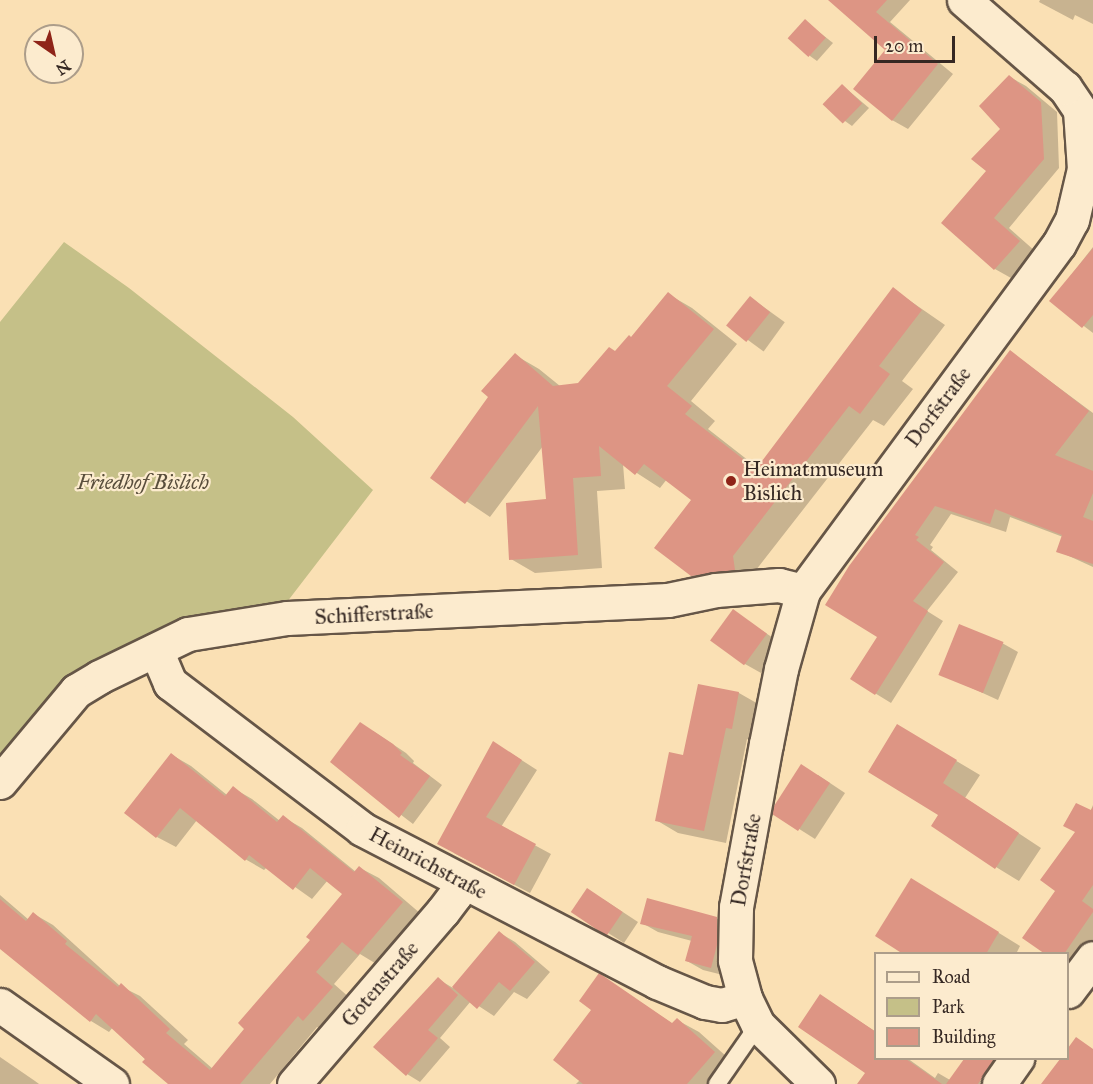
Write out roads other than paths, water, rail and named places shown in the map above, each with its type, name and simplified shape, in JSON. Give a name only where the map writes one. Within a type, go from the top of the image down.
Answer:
[{"type":"street","points":[[963,0],[1086,107]]},
{"type":"street","name":"Dorfstraße","points":[[751,1012],[735,960],[736,907],[779,680],[803,591],[1059,244],[1072,220],[1084,169],[1086,107]]},
{"type":"street","name":"Schifferstraße","points":[[0,782],[76,691],[99,677],[188,634],[287,618],[668,600],[716,590],[779,585],[803,591]]},
{"type":"street","name":"Heinrichstraße","points":[[156,650],[170,683],[362,829],[657,982],[705,1002],[751,1012]]},
{"type":"street","name":"Gotenstraße","points":[[294,1084],[443,911],[455,895],[461,881]]},
{"type":"street","points":[[1069,990],[1093,958]]},
{"type":"street","points":[[0,1005],[112,1084]]},
{"type":"street","points":[[751,1012],[818,1084]]},
{"type":"street","points":[[999,1084],[1016,1060]]},
{"type":"lane","points":[[717,1084],[751,1012]]},
{"type":"place","name":"Heimatmuseum Bislich","points":[[731,481]]},
{"type":"park label","name":"Friedhof Bislich","points":[[143,482]]}]
